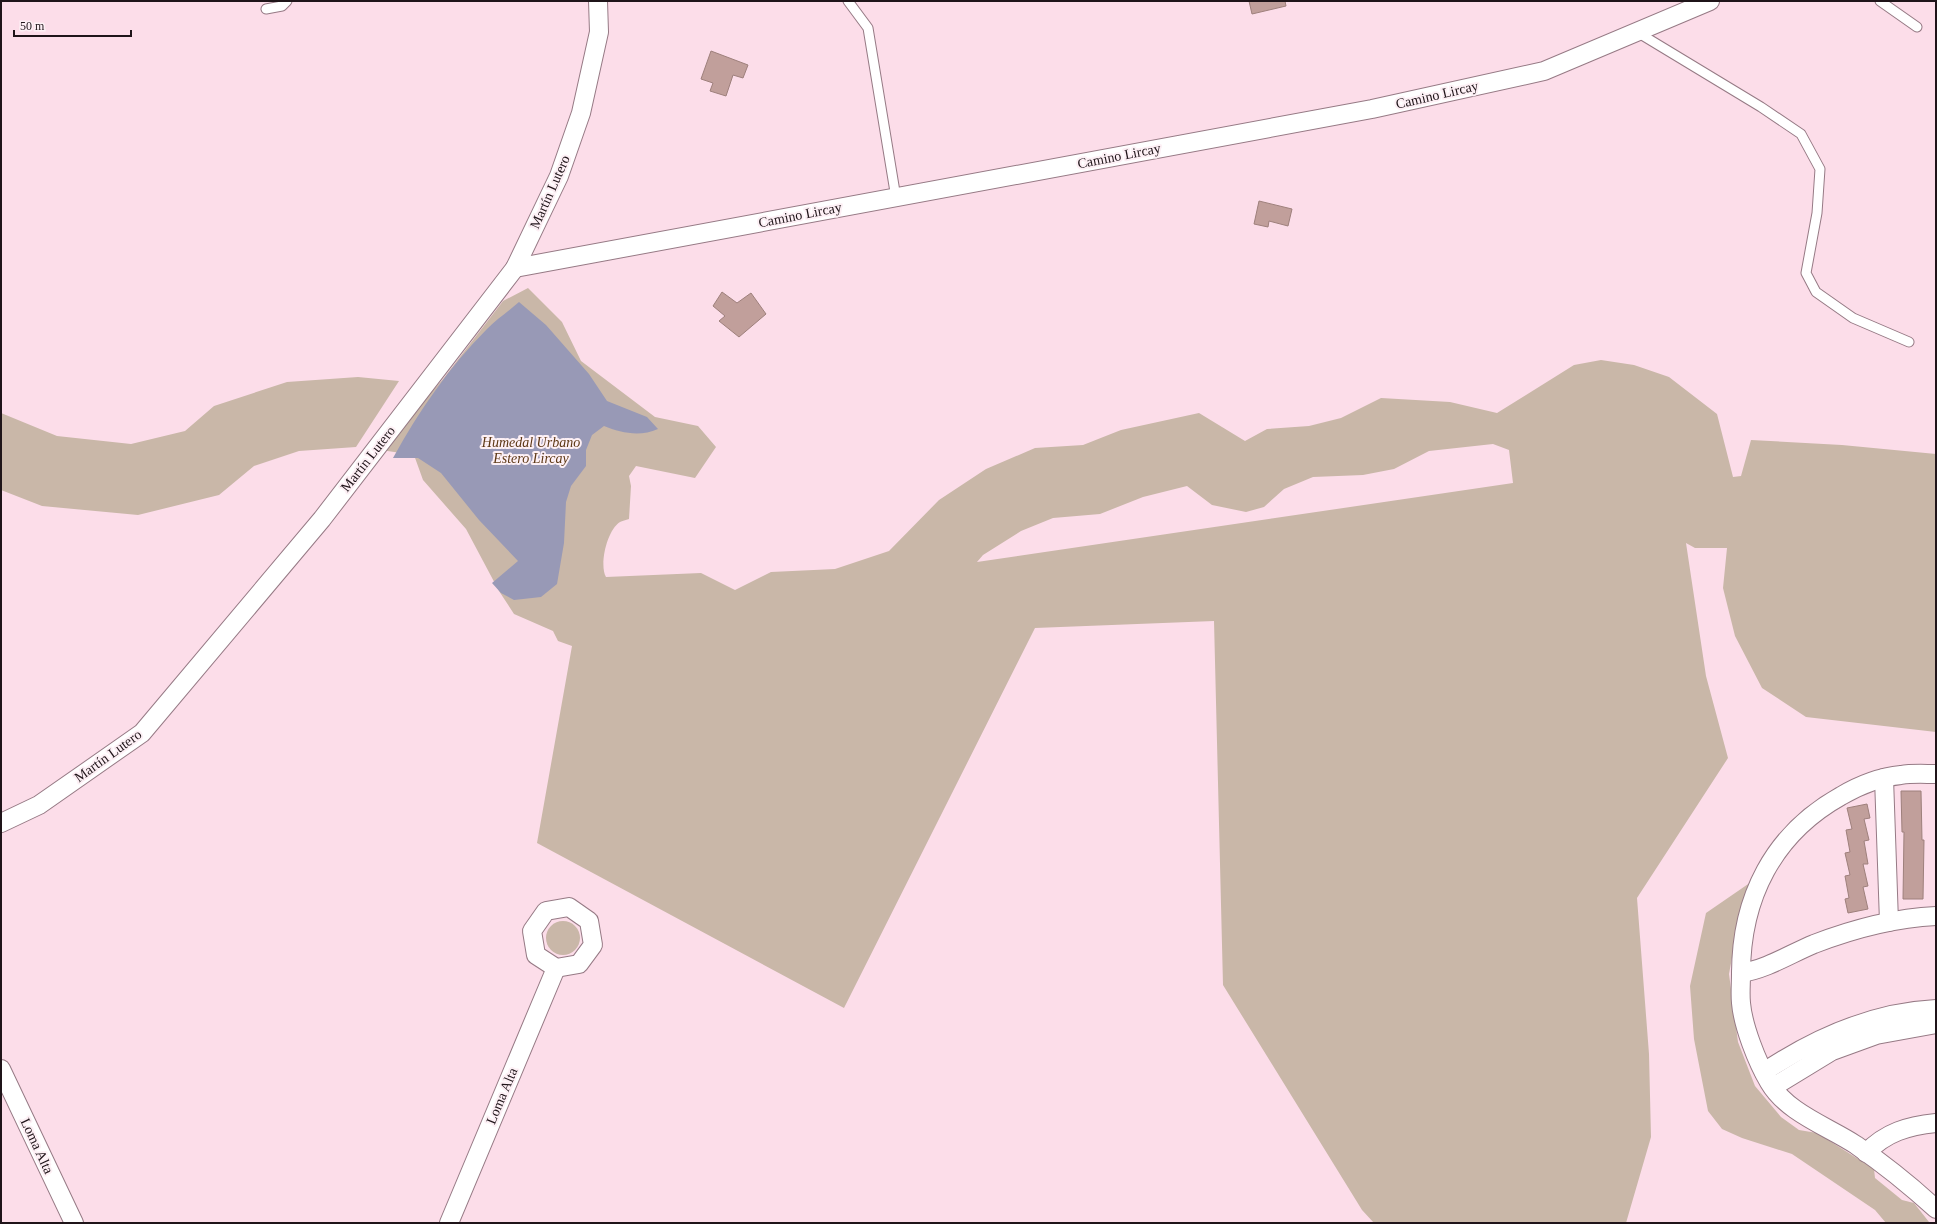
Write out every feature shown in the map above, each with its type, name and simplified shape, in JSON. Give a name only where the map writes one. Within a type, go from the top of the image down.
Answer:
[{"type":"street","name":"Martín Lutero","points":[[1,823],[38,806],[142,733],[322,519],[515,268],[559,176],[581,114],[599,32],[598,1]]},
{"type":"street","name":"Camino Lircay","points":[[515,268],[1372,109],[1544,71],[1710,1]]},
{"type":"street","points":[[1936,774],[1901,774],[1884,778],[1848,792],[1814,813],[1790,837],[1773,858],[1754,894],[1744,933],[1741,974],[1741,1004],[1752,1046],[1768,1079],[1792,1108],[1866,1153],[1907,1182],[1936,1209]]},
{"type":"street","points":[[1884,778],[1889,922]]},
{"type":"street","points":[[1741,974],[1762,969],[1773,962],[1816,944],[1889,922],[1914,917],[1936,916]]},
{"type":"street","name":"Loma Alta","points":[[449,1223],[556,968]]},
{"type":"street","points":[[1768,1079],[1808,1045],[1857,1025],[1907,1012],[1936,1009]]},
{"type":"street","points":[[1768,1079],[1832,1051],[1876,1035],[1936,1024]]},
{"type":"street","name":"Loma Alta","points":[[1,1069],[74,1223]]},
{"type":"street","points":[[1866,1153],[1877,1141],[1895,1131],[1936,1123]]},
{"type":"lane","points":[[266,9],[282,6],[287,1]]},
{"type":"lane","points":[[848,1],[868,28],[896,198]]},
{"type":"lane","points":[[1880,1],[1917,27]]},
{"type":"lane","points":[[1637,32],[1761,107],[1801,134],[1820,169],[1817,213],[1806,272],[1816,292],[1847,313],[1909,342]]},
{"type":"green space","name":"Humedal Urbano Estero Lircay","points":[[528,288],[562,322],[581,361],[655,417],[698,426],[716,447],[695,478],[636,466],[629,476],[631,486],[629,519],[620,522],[615,526],[608,540],[603,564],[606,577],[701,573],[735,590],[771,572],[835,569],[889,551],[939,500],[986,469],[1035,448],[1083,445],[1121,430],[1199,413],[1245,441],[1267,429],[1309,426],[1341,418],[1381,398],[1450,402],[1497,413],[1574,365],[1601,360],[1634,365],[1669,377],[1717,414],[1733,477],[1741,476],[1751,440],[1842,445],[1936,454],[1936,732],[1806,717],[1762,688],[1735,636],[1723,588],[1727,548],[1695,548],[1686,543],[1706,676],[1728,758],[1637,898],[1649,1054],[1651,1137],[1626,1223],[1374,1223],[1362,1210],[1223,985],[1214,621],[1035,628],[844,1008],[537,843],[572,646],[558,641],[553,631],[514,614],[499,591],[466,529],[423,480],[414,455],[381,450],[443,379],[503,301]],"holes":[[[1493,444],[1509,450],[1513,483],[977,562],[983,555],[1021,531],[1053,518],[1100,514],[1143,497],[1187,486],[1212,505],[1246,512],[1264,507],[1284,489],[1313,477],[1363,475],[1394,469],[1429,451]]]},
{"type":"green space","points":[[358,377],[399,381],[356,447],[299,451],[254,466],[219,495],[138,515],[42,506],[1,490],[1,413],[57,436],[131,444],[185,431],[214,406],[287,382]]},
{"type":"green space","points":[[1754,880],[1737,930],[1729,974],[1738,1042],[1755,1086],[1781,1117],[1799,1130],[1817,1133],[1874,1169],[1875,1178],[1902,1200],[1914,1203],[1929,1222],[1886,1223],[1875,1210],[1792,1154],[1742,1138],[1722,1129],[1708,1111],[1694,1039],[1690,986],[1706,913]]},
{"type":"green space","points":[[560,921],[566,921],[570,922],[577,928],[580,938],[579,945],[573,952],[566,955],[560,955],[556,954],[549,948],[546,941],[546,935],[547,931],[553,924]]},
{"type":"water","points":[[519,302],[546,325],[589,374],[607,401],[647,417],[658,429],[644,433],[631,433],[617,431],[604,426],[592,435],[586,450],[586,466],[571,486],[566,502],[564,543],[557,584],[541,597],[514,600],[501,593],[492,583],[518,561],[479,520],[441,473],[418,458],[393,458],[413,423],[447,374],[487,329]]},
{"type":"building","points":[[1249,1],[1285,1],[1286,6],[1252,14]]},
{"type":"building","points":[[711,51],[748,65],[743,78],[733,75],[726,96],[710,91],[713,83],[701,79]]},
{"type":"building","points":[[1259,201],[1292,209],[1288,226],[1269,221],[1268,227],[1254,224]]},
{"type":"building","points":[[722,292],[737,303],[751,293],[766,314],[739,337],[719,321],[725,316],[713,306]]},
{"type":"building","points":[[1901,791],[1921,791],[1922,840],[1924,840],[1923,899],[1903,899],[1904,832],[1902,832]]},
{"type":"building","points":[[1867,804],[1870,818],[1864,819],[1869,840],[1864,841],[1868,864],[1863,864],[1868,886],[1863,887],[1868,909],[1848,913],[1845,899],[1849,898],[1845,876],[1850,875],[1845,853],[1850,852],[1846,830],[1852,829],[1847,808]]}]
